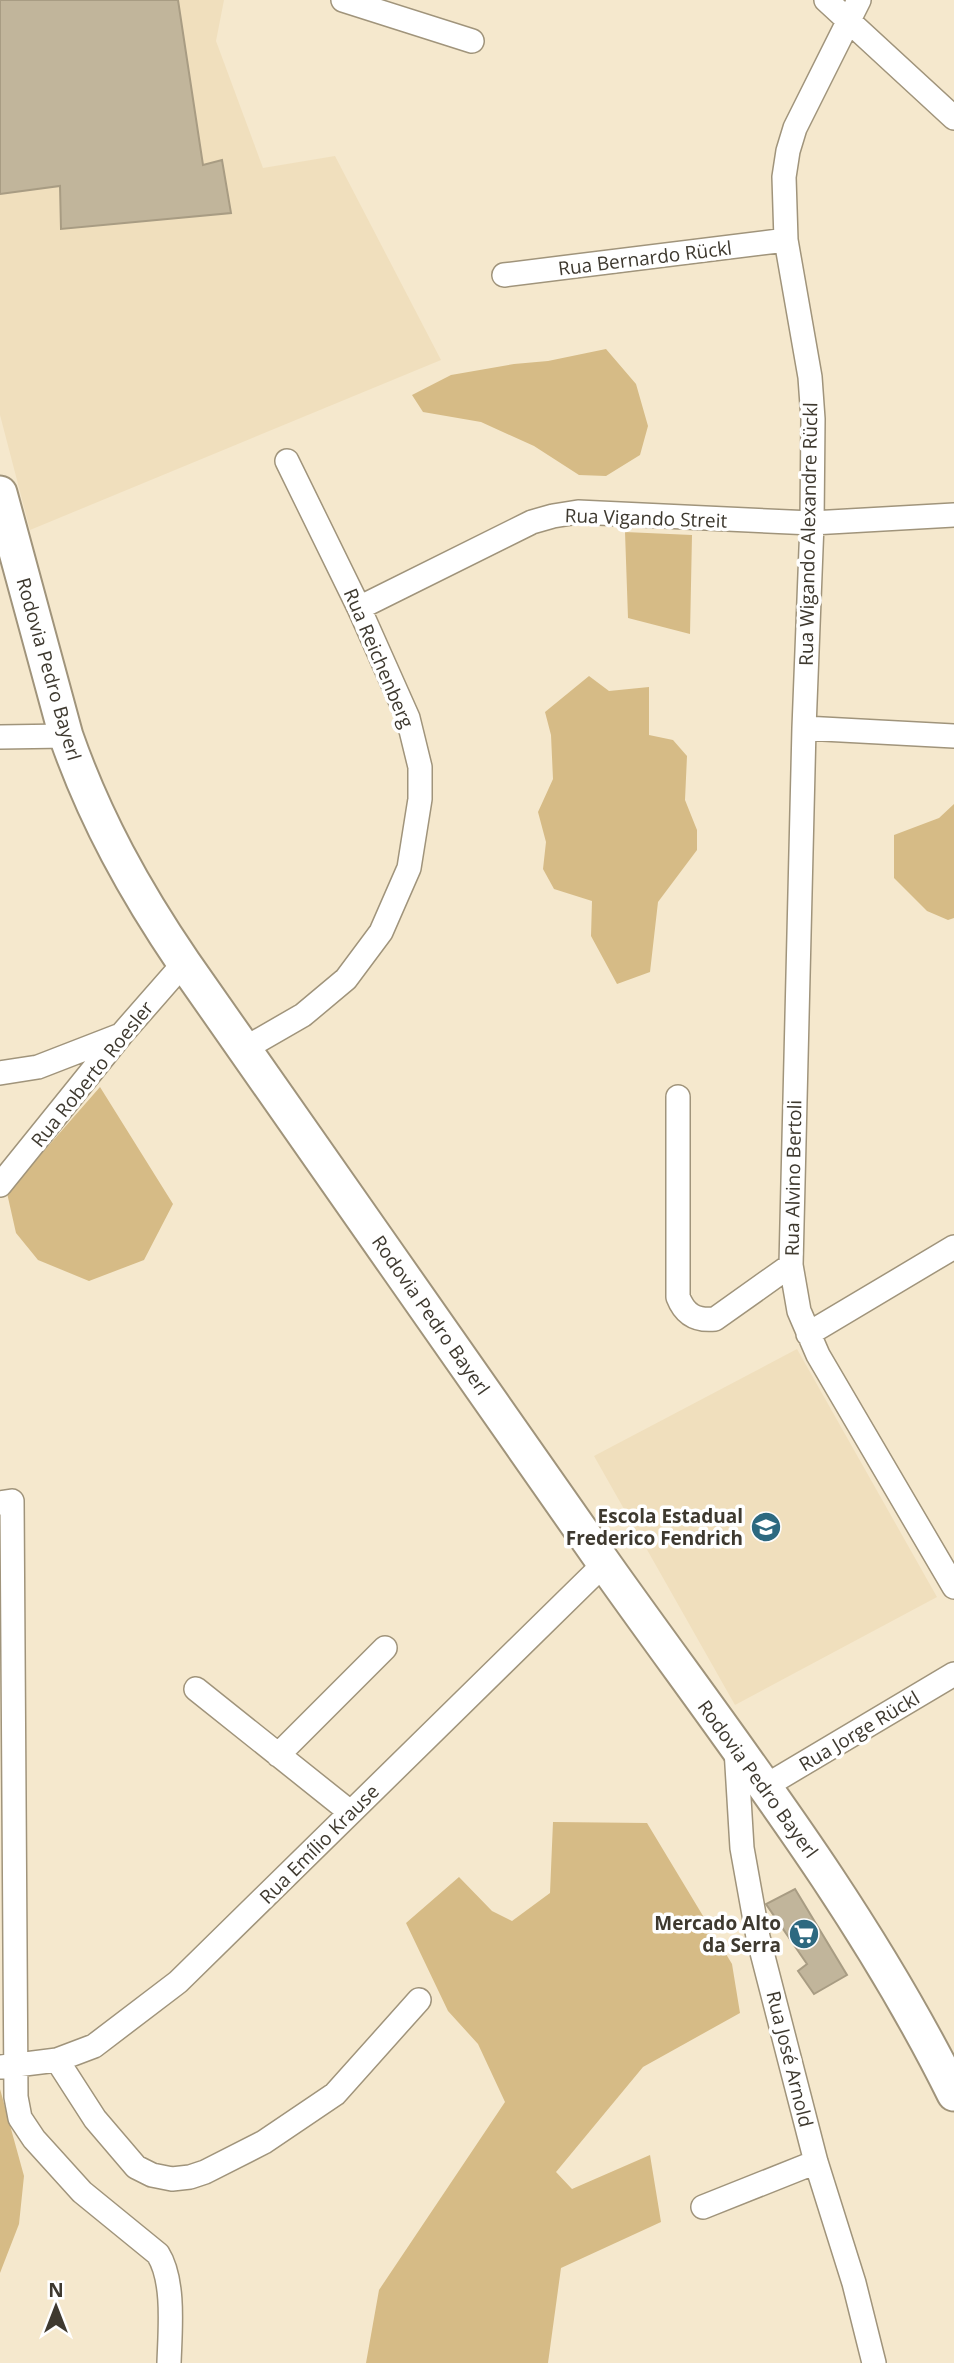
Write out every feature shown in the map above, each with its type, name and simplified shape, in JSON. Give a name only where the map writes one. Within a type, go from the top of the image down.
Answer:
[{"type":"main road","name":"Rodovia Pedro Bayerl","points":[[1,497],[66,736],[77,768],[123,867],[184,964],[604,1564],[805,1843],[882,1962],[954,2094]]},
{"type":"street","points":[[343,0],[472,41]]},
{"type":"street","points":[[826,0],[954,118]]},
{"type":"street","name":"Rua Wigando Alexandre Rückl","points":[[804,728],[813,419],[810,377],[786,240],[784,197],[788,151],[806,103],[859,0]]},
{"type":"street","name":"Rua Bernardo Rückl","points":[[504,275],[786,240]]},
{"type":"street","name":"Rua Reichenberg","points":[[244,1049],[303,1015],[345,979],[382,932],[409,868],[420,799],[420,767],[408,719],[359,608],[287,461]]},
{"type":"street","name":"Rua Vigando Streit","points":[[359,608],[532,523],[578,512],[812,523],[954,514]]},
{"type":"street","points":[[804,728],[954,736]]},
{"type":"street","name":"Rua Alvino Bertoli","points":[[804,728],[791,1265],[799,1311],[808,1334],[954,1587]]},
{"type":"street","points":[[0,737],[66,736]]},
{"type":"street","name":"Rua Roberto Roesler","points":[[0,1185],[121,1035],[184,964]]},
{"type":"street","points":[[0,1073],[38,1067],[121,1035]]},
{"type":"street","points":[[678,1097],[678,1297],[683,1310],[704,1320],[715,1319],[791,1265]]},
{"type":"street","points":[[808,1334],[954,1247]]},
{"type":"street","points":[[6,1502],[9,2065],[20,2118],[34,2139],[82,2192],[158,2254],[166,2267],[170,2322],[169,2363]]},
{"type":"street","name":"Rua Emílio Krause","points":[[9,2065],[57,2060],[94,2046],[178,1982],[604,1564]]},
{"type":"street","points":[[278,1755],[385,1648]]},
{"type":"street","name":"Rua Jorge Rückl","points":[[764,1787],[954,1674]]},
{"type":"street","points":[[197,1689],[350,1812]]},
{"type":"street","name":"Rua José Arnold","points":[[736,1749],[742,1848],[758,1937],[816,2162],[854,2283],[874,2363]]},
{"type":"street","points":[[57,2060],[95,2119],[136,2167],[162,2177],[190,2177],[264,2141],[335,2094],[419,2000]]},
{"type":"street","points":[[703,2207],[816,2162]]},
{"type":"shaded area","points":[[0,0],[224,0],[216,41],[263,168],[335,156],[441,360],[30,530],[0,415]]},
{"type":"shaded area","points":[[606,349],[636,384],[648,426],[640,455],[606,476],[579,475],[534,446],[481,422],[423,412],[412,395],[451,375],[548,361]]},
{"type":"shaded area","points":[[625,532],[692,535],[690,634],[628,618]]},
{"type":"shaded area","points":[[589,676],[609,691],[649,687],[649,735],[673,740],[687,756],[685,800],[697,830],[697,850],[658,902],[650,972],[617,984],[591,936],[592,901],[554,889],[543,869],[546,842],[538,812],[553,779],[551,735],[545,712]]},
{"type":"shaded area","points":[[954,804],[954,918],[948,920],[927,911],[894,878],[894,835],[939,818]]},
{"type":"shaded area","points":[[100,1087],[173,1204],[144,1260],[89,1281],[38,1260],[16,1233],[7,1193]]},
{"type":"shaded area","name":"Escola Estadual Frederico Fendrich","points":[[797,1349],[937,1597],[735,1705],[594,1456]]},
{"type":"shaded area","points":[[553,1822],[647,1823],[732,1964],[740,2013],[643,2067],[556,2172],[572,2189],[650,2155],[661,2222],[561,2268],[548,2363],[366,2363],[379,2290],[505,2102],[478,2044],[448,2011],[406,1923],[459,1877],[492,1911],[512,1921],[550,1893]]},
{"type":"shaded area","points":[[0,2089],[24,2176],[19,2224],[0,2273]]},
{"type":"building","points":[[0,0],[178,0],[203,165],[222,160],[231,213],[61,229],[60,186],[0,194]]},
{"type":"building","name":"Mercado Alto da Serra","points":[[795,1889],[847,1975],[814,1994],[798,1971],[807,1964],[766,1904]]},
{"type":"place","name":"Escola Estadual Frederico Fendrich","points":[[766,1527]]},
{"type":"place","name":"Mercado Alto da Serra","points":[[804,1934]]}]
